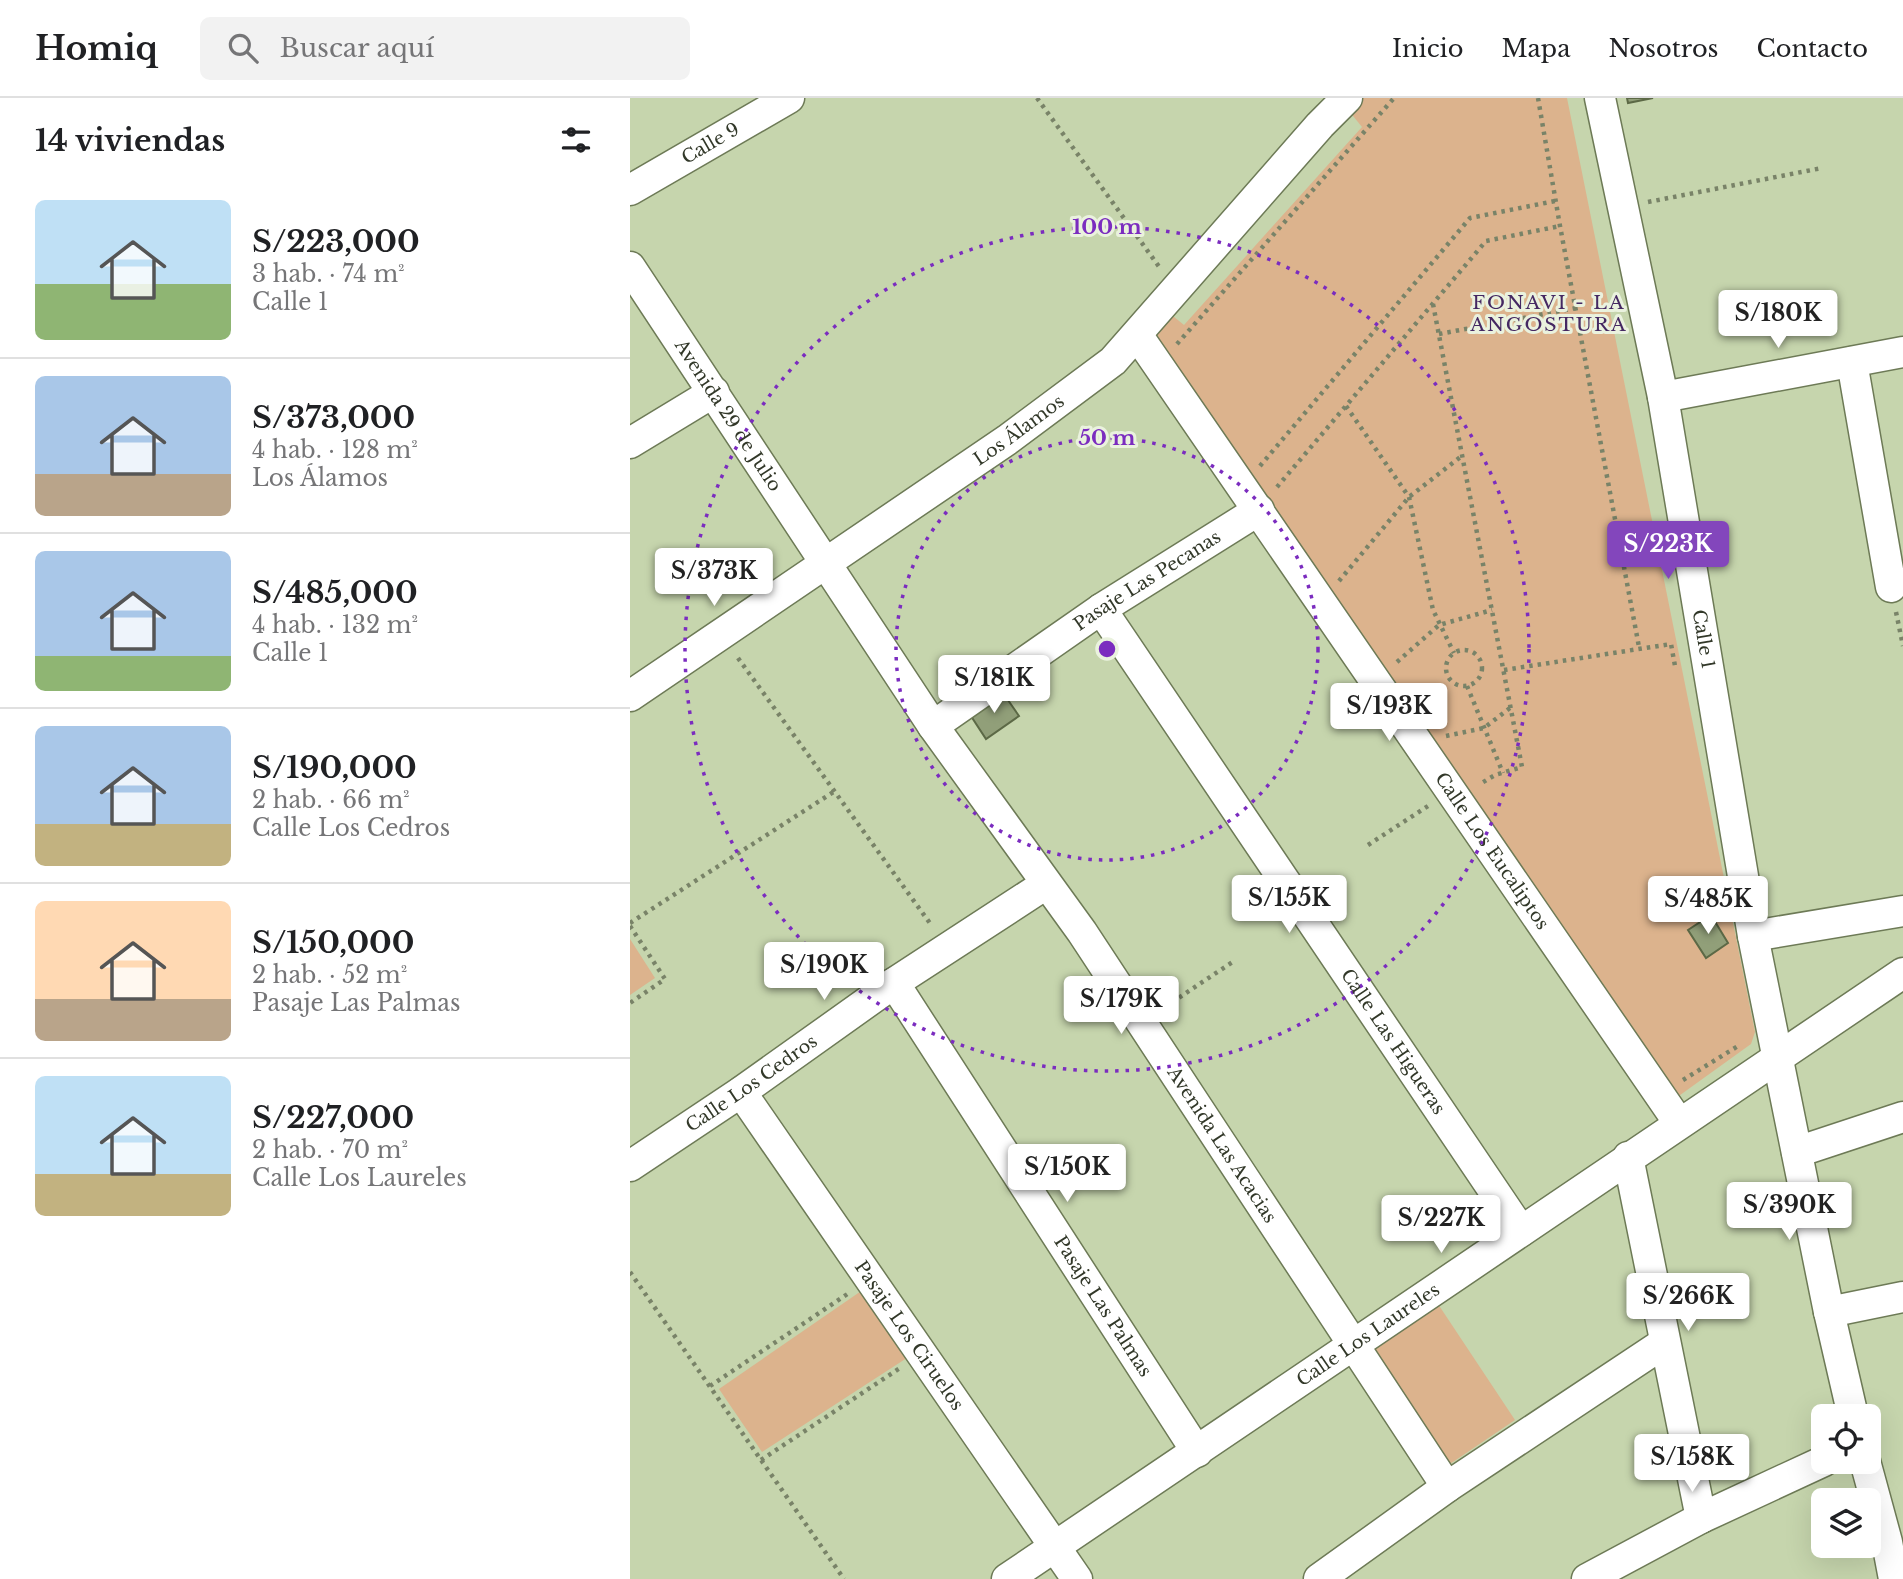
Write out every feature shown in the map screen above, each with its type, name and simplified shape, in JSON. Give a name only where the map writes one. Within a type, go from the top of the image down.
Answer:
[{"type":"street","name":"Calle 9","points":[[630,190],[789,98]]},
{"type":"street","name":"Los Álamos","points":[[630,696],[1017,433],[1113,362],[1320,125],[1347,98]]},
{"type":"street","name":"Calle 1","points":[[1600,98],[1663,397],[1753,936],[1850,1404]]},
{"type":"street","name":"Avenida 29 de Julio","points":[[630,267],[827,563]]},
{"type":"street","name":"Calle Los Eucaliptos","points":[[1138,336],[1265,502],[1464,788],[1679,1123]]},
{"type":"street","points":[[1663,397],[1903,352]]},
{"type":"street","points":[[1852,362],[1891,587]]},
{"type":"street","points":[[630,443],[713,392]]},
{"type":"street","name":"Pasaje Las Pecanas","points":[[933,726],[1101,609],[1265,502]]},
{"type":"street","name":"Avenida Las Acacias","points":[[827,563],[933,726],[1082,932],[1447,1488]]},
{"type":"street","name":"Calle Las Higueras","points":[[1101,609],[1521,1231]]},
{"type":"street","name":"Calle Los Cedros","points":[[630,1166],[741,1092],[894,983],[1046,884]]},
{"type":"street","points":[[1753,936],[1903,911]]},
{"type":"street","name":"Calle Los Laureles","points":[[1007,1579],[1903,973]]},
{"type":"street","name":"Pasaje Las Palmas","points":[[894,983],[1197,1452]]},
{"type":"street","name":"Pasaje Los Ciruelos","points":[[741,1092],[1077,1579]]},
{"type":"street","points":[[1797,1152],[1903,1117]]},
{"type":"street","points":[[1628,1157],[1701,1518]]},
{"type":"street","points":[[1829,1312],[1903,1297]]},
{"type":"street","points":[[1319,1579],[1447,1488],[1664,1343]]},
{"type":"street","points":[[1587,1579],[1701,1518],[1811,1467]]},
{"type":"street","points":[[1870,1474],[1895,1540],[1893,1578]]},
{"type":"path","points":[[1037,98],[1177,291]]},
{"type":"path","points":[[1171,351],[1394,98]]},
{"type":"path","points":[[1538,98],[1639,647]]},
{"type":"path","points":[[1621,207],[1822,167]]},
{"type":"path","points":[[1255,471],[1470,218],[1555,201]]},
{"type":"path","points":[[1265,502],[1486,240],[1560,226]]},
{"type":"path","points":[[1368,845],[1464,788],[1522,767],[1433,304]]},
{"type":"path","points":[[1439,334],[1576,309]]},
{"type":"path","points":[[1346,406],[1409,497],[1433,610],[1454,653]]},
{"type":"path","points":[[1335,586],[1409,497],[1462,456]]},
{"type":"path","points":[[1392,666],[1439,625],[1492,610]]},
{"type":"path","points":[[721,634],[948,948]]},
{"type":"path","points":[[1503,670],[1671,644],[1675,666]]},
{"type":"path","points":[[1462,650],[1478,657],[1481,665],[1478,679],[1467,686],[1458,686],[1451,682],[1447,674],[1446,666],[1454,653],[1462,650]]},
{"type":"path","points":[[1467,686],[1503,773]]},
{"type":"path","points":[[1448,747],[1441,737],[1484,728],[1511,708]]},
{"type":"path","points":[[630,1003],[665,979],[630,924],[835,791]]},
{"type":"path","points":[[1142,1023],[1234,961]]},
{"type":"path","points":[[1679,1083],[1745,1042]]},
{"type":"path","points":[[630,1272],[844,1579]]},
{"type":"path","points":[[709,1386],[870,1279]]},
{"type":"path","points":[[761,1460],[921,1354]]},
{"type":"shaded area","points":[[1361,98],[1567,98],[1755,1032],[1751,1044],[1676,1098],[1550,908],[1149,333],[1168,312],[1184,325],[1362,127],[1349,111]]},
{"type":"shaded area","points":[[630,939],[655,978],[630,995]]},
{"type":"shaded area","points":[[867,1287],[913,1354],[762,1452],[719,1389]]},
{"type":"shaded area","points":[[1438,1304],[1515,1420],[1444,1468],[1367,1352]]},
{"type":"building","points":[[1627,98],[1653,98],[1628,103]]},
{"type":"building","points":[[1001,690],[1019,716],[986,739],[969,713]]},
{"type":"building","points":[[1711,915],[1728,943],[1706,958],[1688,930]]},
{"type":"district","name":"FONAVI - LA ANGOSTURA","points":[[1549,313]]}]
